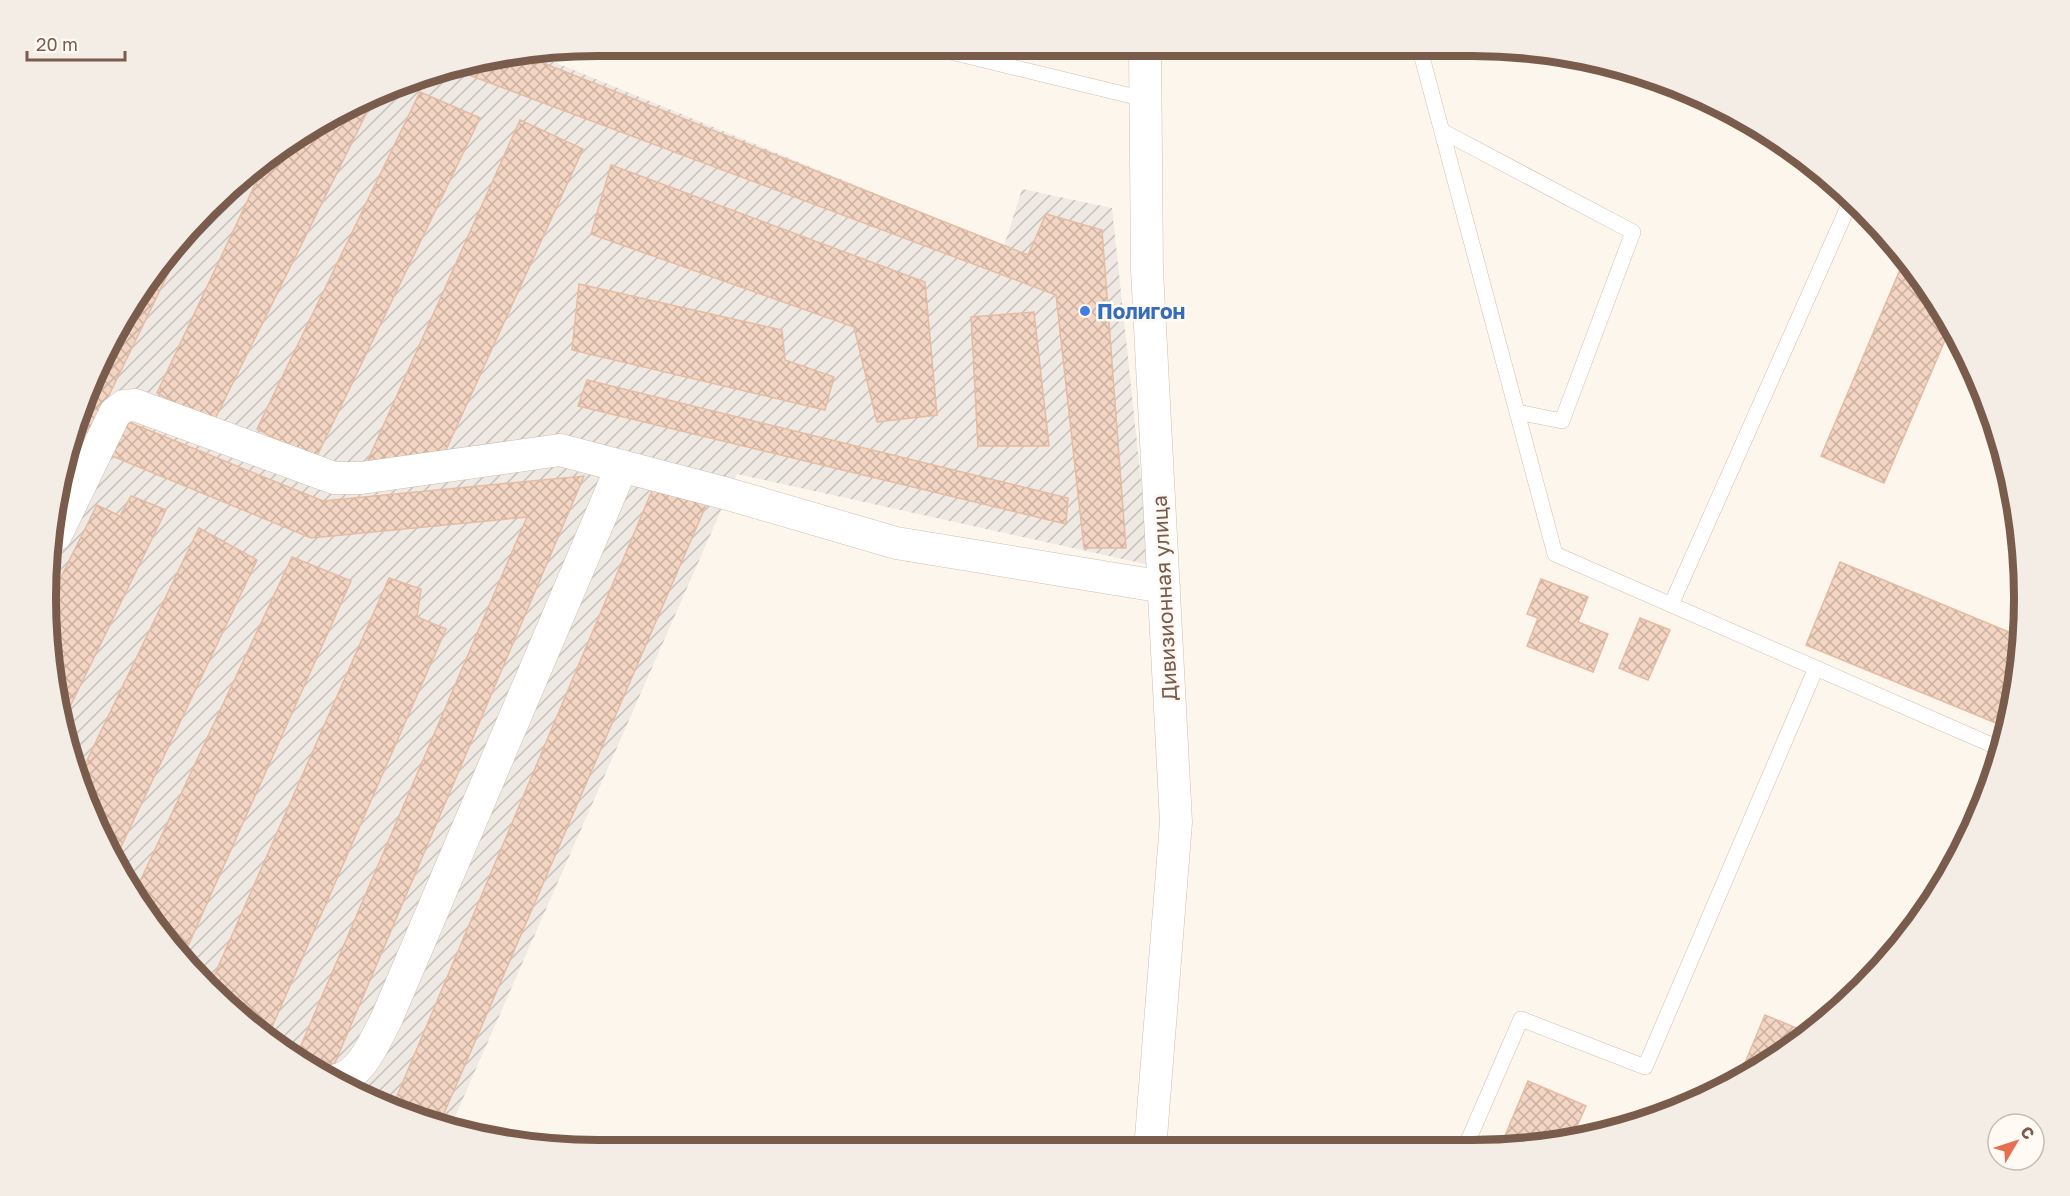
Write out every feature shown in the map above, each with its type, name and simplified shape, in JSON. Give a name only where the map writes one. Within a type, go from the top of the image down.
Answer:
[{"type":"street","name":"Дивизионная улица","points":[[1145,56],[1147,270],[1176,822],[1151,1140]]},
{"type":"street","points":[[60,528],[115,413],[124,406],[135,405],[334,478],[361,478],[560,450],[728,494],[896,543],[1164,587]]},
{"type":"street","points":[[345,1078],[366,1057],[386,1020],[622,466]]},
{"type":"lane","points":[[967,56],[1144,99]]},
{"type":"lane","points":[[1422,56],[1555,554],[1994,746]]},
{"type":"lane","points":[[1442,131],[1633,232],[1562,421],[1517,412]]},
{"type":"lane","points":[[1671,605],[1848,207]]},
{"type":"lane","points":[[1468,1140],[1521,1019],[1645,1067],[1816,668]]},
{"type":"shaded area","points":[[545,58],[1004,246],[1022,189],[1112,208],[1150,565],[737,474],[453,1121],[390,1099],[327,1068],[268,1028],[214,982],[190,956],[147,899],[111,838],[97,806],[84,772],[66,704],[60,669],[56,598],[60,527],[66,492],[84,424],[97,390],[111,358],[147,297],[190,240],[214,214],[240,190],[297,147],[358,111],[424,84],[458,74],[492,66]]},
{"type":"building","points":[[534,59],[1028,255],[1046,214],[1102,230],[1126,548],[1084,548],[1056,295],[463,73]]},
{"type":"building","points":[[420,92],[480,118],[315,460],[257,429]]},
{"type":"building","points":[[370,106],[212,425],[157,393],[260,174],[327,128]]},
{"type":"building","points":[[520,120],[583,149],[440,463],[368,460]]},
{"type":"building","points":[[611,165],[925,282],[937,415],[877,422],[854,327],[591,234]]},
{"type":"building","points":[[175,259],[90,434],[82,430],[111,358],[147,297]]},
{"type":"building","points":[[1901,267],[1947,336],[1884,483],[1821,456]]},
{"type":"building","points":[[579,284],[782,330],[785,360],[834,377],[825,410],[572,350]]},
{"type":"building","points":[[1034,312],[1049,446],[978,446],[971,317]]},
{"type":"building","points":[[587,380],[1068,498],[1066,524],[578,406]]},
{"type":"building","points":[[126,421],[323,501],[584,476],[334,1065],[299,1050],[527,517],[311,538],[110,455]]},
{"type":"building","points":[[78,444],[83,446],[72,468]]},
{"type":"building","points":[[654,486],[707,503],[442,1117],[395,1101]]},
{"type":"building","points":[[131,496],[166,510],[68,711],[60,669],[56,586],[97,505],[120,516]]},
{"type":"building","points":[[199,528],[257,560],[119,852],[97,806],[83,769]]},
{"type":"building","points":[[292,557],[351,581],[186,951],[138,885]]},
{"type":"building","points":[[1840,562],[2013,634],[2010,669],[1999,724],[1806,645]]},
{"type":"building","points":[[389,578],[421,589],[417,617],[446,629],[271,1030],[212,980]]},
{"type":"building","points":[[1541,579],[1588,597],[1578,622],[1608,634],[1593,672],[1527,646],[1538,618],[1527,614]]},
{"type":"building","points":[[1640,618],[1670,630],[1648,680],[1619,668]]},
{"type":"building","points":[[1765,1015],[1800,1029],[1773,1049],[1743,1068]]},
{"type":"building","points":[[1528,1081],[1586,1106],[1575,1131],[1504,1139]]},
{"type":"place","name":"Полигон","points":[[1085,311]]}]
